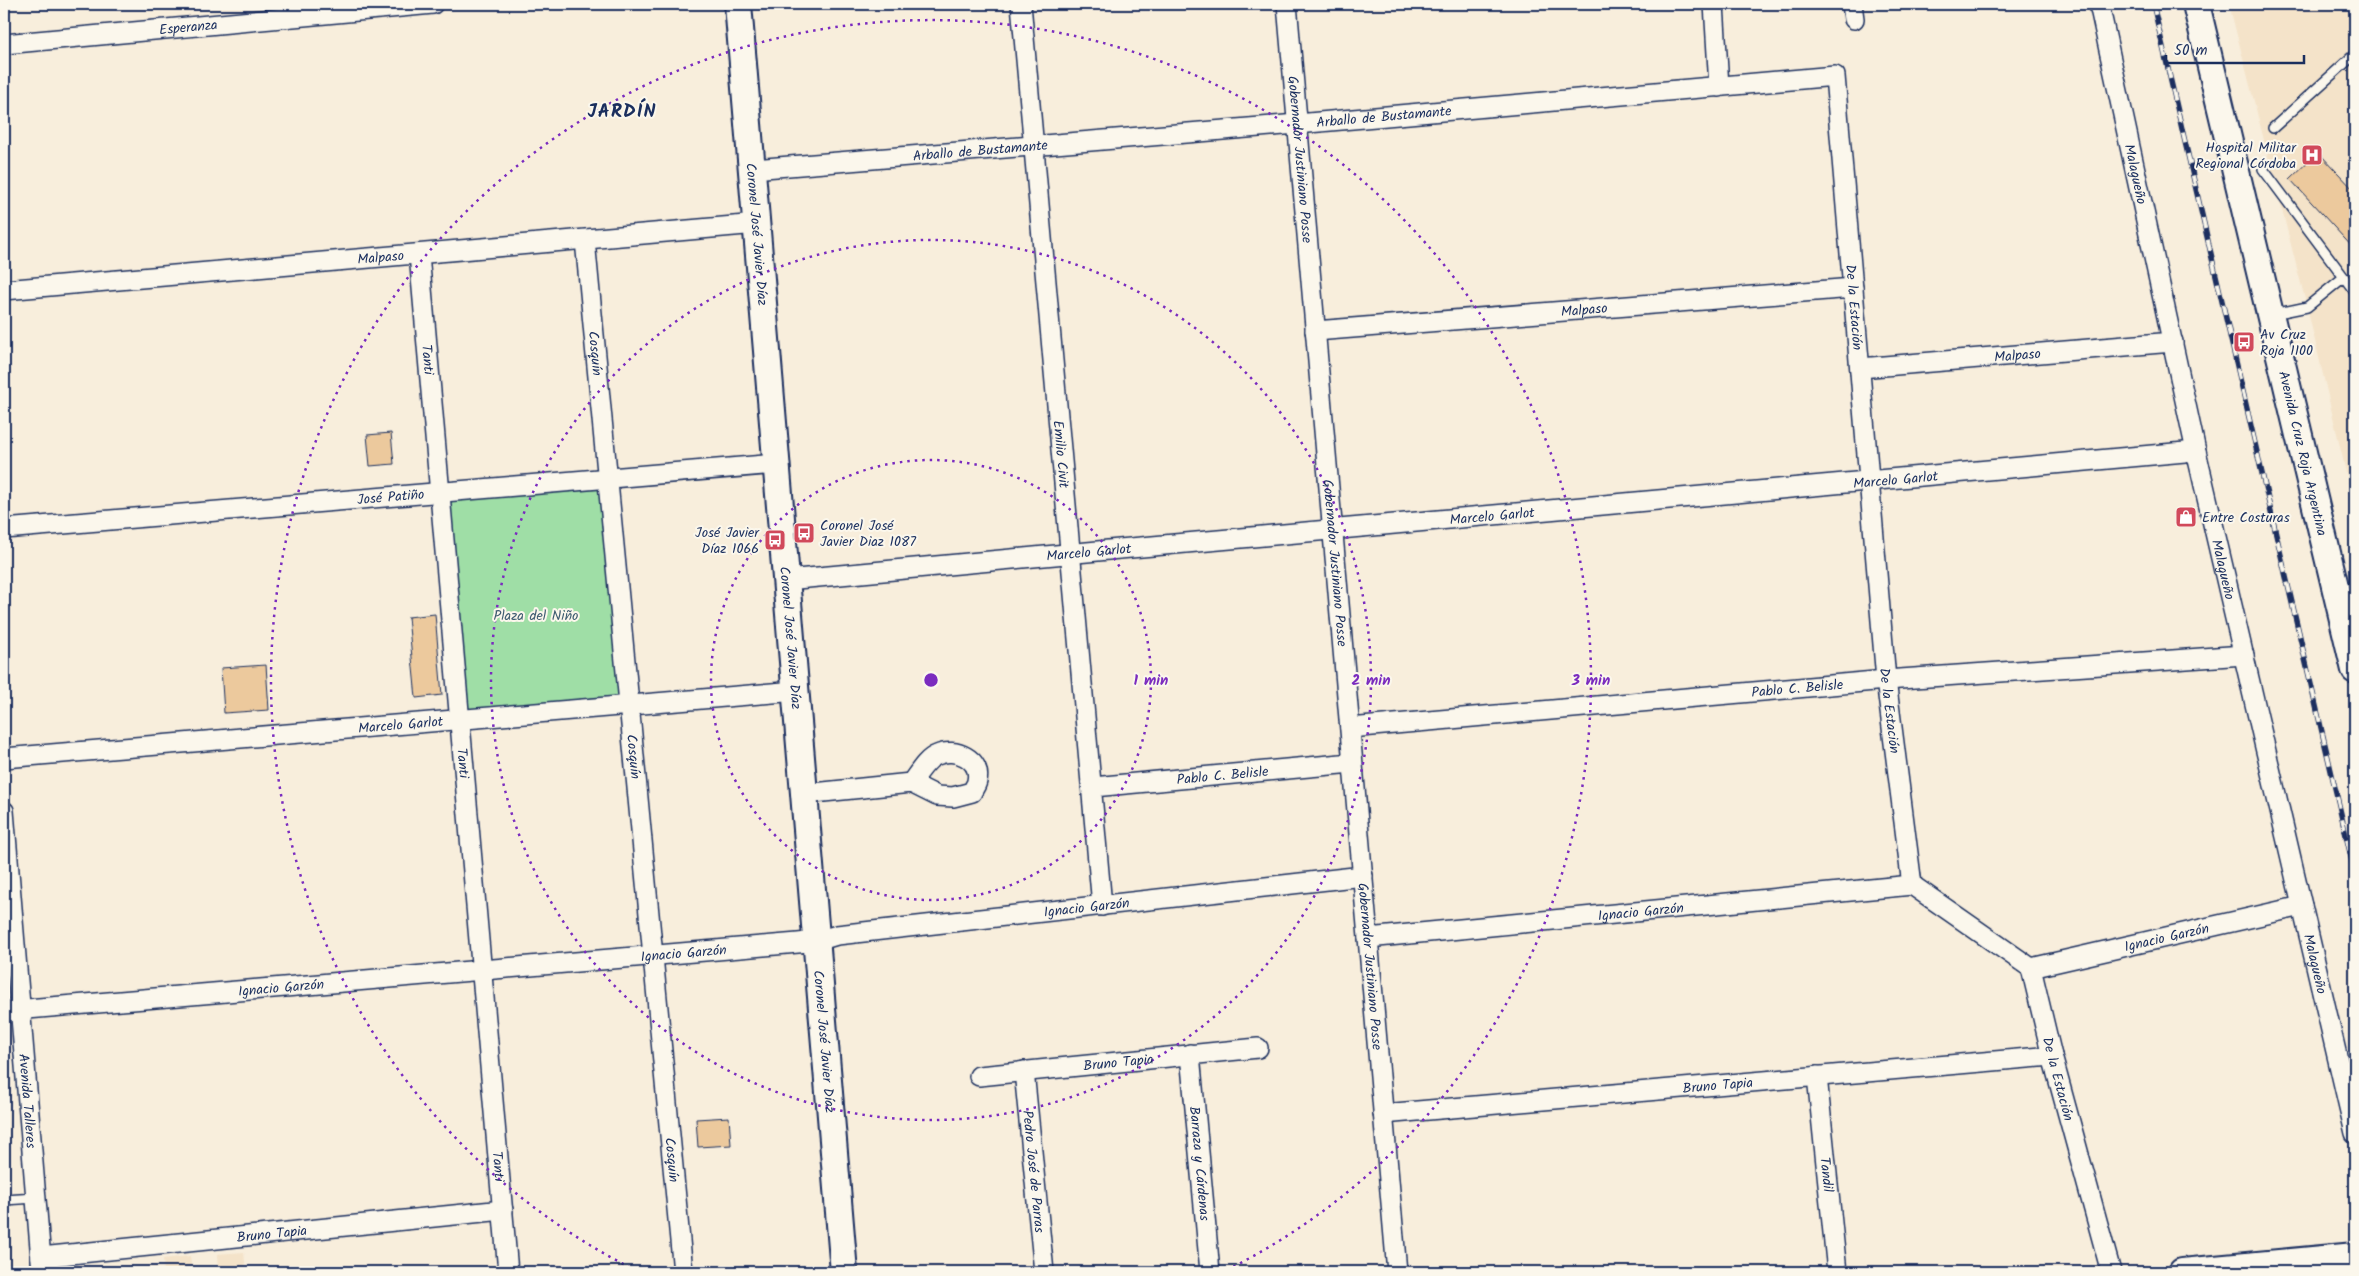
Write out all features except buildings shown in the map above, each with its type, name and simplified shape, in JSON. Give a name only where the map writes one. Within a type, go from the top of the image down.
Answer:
[{"type":"main road","name":"Coronel José Javier Díaz","points":[[738,4],[844,1272]]},
{"type":"main road","name":"Avenida Cruz Roja Argentina","points":[[2196,4],[2272,314],[2355,670]]},
{"type":"main road","points":[[2182,1272],[2355,1256]]},
{"type":"main road","points":[[2299,1272],[2355,1267]]},
{"type":"street","name":"Esperanza","points":[[4,44],[433,4]]},
{"type":"street","name":"Emilio Civit","points":[[1021,4],[1102,906]]},
{"type":"street","name":"Gobernador Justiniano Posse","points":[[1287,4],[1397,1272]]},
{"type":"street","points":[[1714,4],[1719,87]]},
{"type":"street","name":"Malagueño","points":[[2099,4],[2196,451],[2355,1132]]},
{"type":"street","name":"Arballo de Bustamante","points":[[752,169],[1297,124],[1835,76]]},
{"type":"street","name":"De la Estación","points":[[1835,76],[1886,680],[1912,884]]},
{"type":"street","name":"Malpaso","points":[[4,290],[757,224]]},
{"type":"street","name":"Cosquín","points":[[585,240],[683,1272]]},
{"type":"street","name":"Tanti","points":[[420,254],[508,1272]]},
{"type":"street","name":"Malpaso","points":[[1316,331],[1853,288]]},
{"type":"street","name":"Malpaso","points":[[1860,368],[2172,342]]},
{"type":"street","name":"Marcelo Garlot","points":[[786,580],[1870,483],[2196,451]]},
{"type":"street","name":"José Patiño","points":[[4,529],[777,464]]},
{"type":"street","name":"Pablo C. Belisle","points":[[1350,728],[1886,680],[2244,655]]},
{"type":"street","name":"Marcelo Garlot","points":[[4,758],[796,691]]},
{"type":"street","name":"Pablo C. Belisle","points":[[1092,787],[1352,762]]},
{"type":"street","points":[[804,794],[911,783]]},
{"type":"street","name":"Avenida Talleres","points":[[4,811],[12,1011],[36,1198],[41,1265]]},
{"type":"street","name":"Ignacio Garzón","points":[[12,1011],[817,941],[837,934],[1363,876]]},
{"type":"street","points":[[1912,884],[2031,968]]},
{"type":"street","name":"Ignacio Garzón","points":[[1368,938],[1912,884]]},
{"type":"street","name":"Ignacio Garzón","points":[[2031,968],[2302,906]]},
{"type":"street","name":"De la Estación","points":[[2031,968],[2052,1056],[2111,1272]]},
{"type":"street","name":"Bruno Tapia","points":[[979,1076],[1258,1048]]},
{"type":"street","name":"Barraza y Cárdenas","points":[[1190,1054],[1210,1272]]},
{"type":"street","name":"Bruno Tapia","points":[[1383,1114],[2052,1056]]},
{"type":"street","name":"Pedro José de Parras","points":[[1024,1071],[1044,1272]]},
{"type":"street","name":"Tandil","points":[[1817,1076],[1837,1272]]},
{"type":"street","name":"Bruno Tapia","points":[[41,1265],[503,1210]]},
{"type":"lane","points":[[2273,128],[2355,54]]},
{"type":"lane","points":[[2263,169],[2355,292]]},
{"type":"lane","points":[[2272,314],[2308,307],[2344,277]]},
{"type":"lane","points":[[4,1200],[36,1198]]},
{"type":"shaded area","name":"Hospital Militar Regional Córdoba","points":[[2229,4],[2355,4],[2355,510],[2307,307]]},
{"type":"shaded area","points":[[244,1252],[246,1272],[218,1272],[217,1254]]},
{"type":"shaded area","points":[[190,1256],[192,1272],[164,1272],[163,1259]]},
{"type":"green space","name":"Plaza del Niño","points":[[607,479],[629,705],[461,719],[441,492]]},
{"type":"railway","points":[[2153,4],[2355,874]]},
{"type":"place","name":"Hospital Militar Regional Córdoba","points":[[2312,155]]},
{"type":"place","name":"Av Cruz Roja 1100","points":[[2244,342]]},
{"type":"place","name":"Entre Costuras","points":[[2186,517]]},
{"type":"place","name":"Coronel José Javier Diaz 1087","points":[[804,533]]},
{"type":"place","name":"José Javier Díaz 1066","points":[[775,540]]},
{"type":"district","name":"JARDÍN","points":[[622,110]]}]
